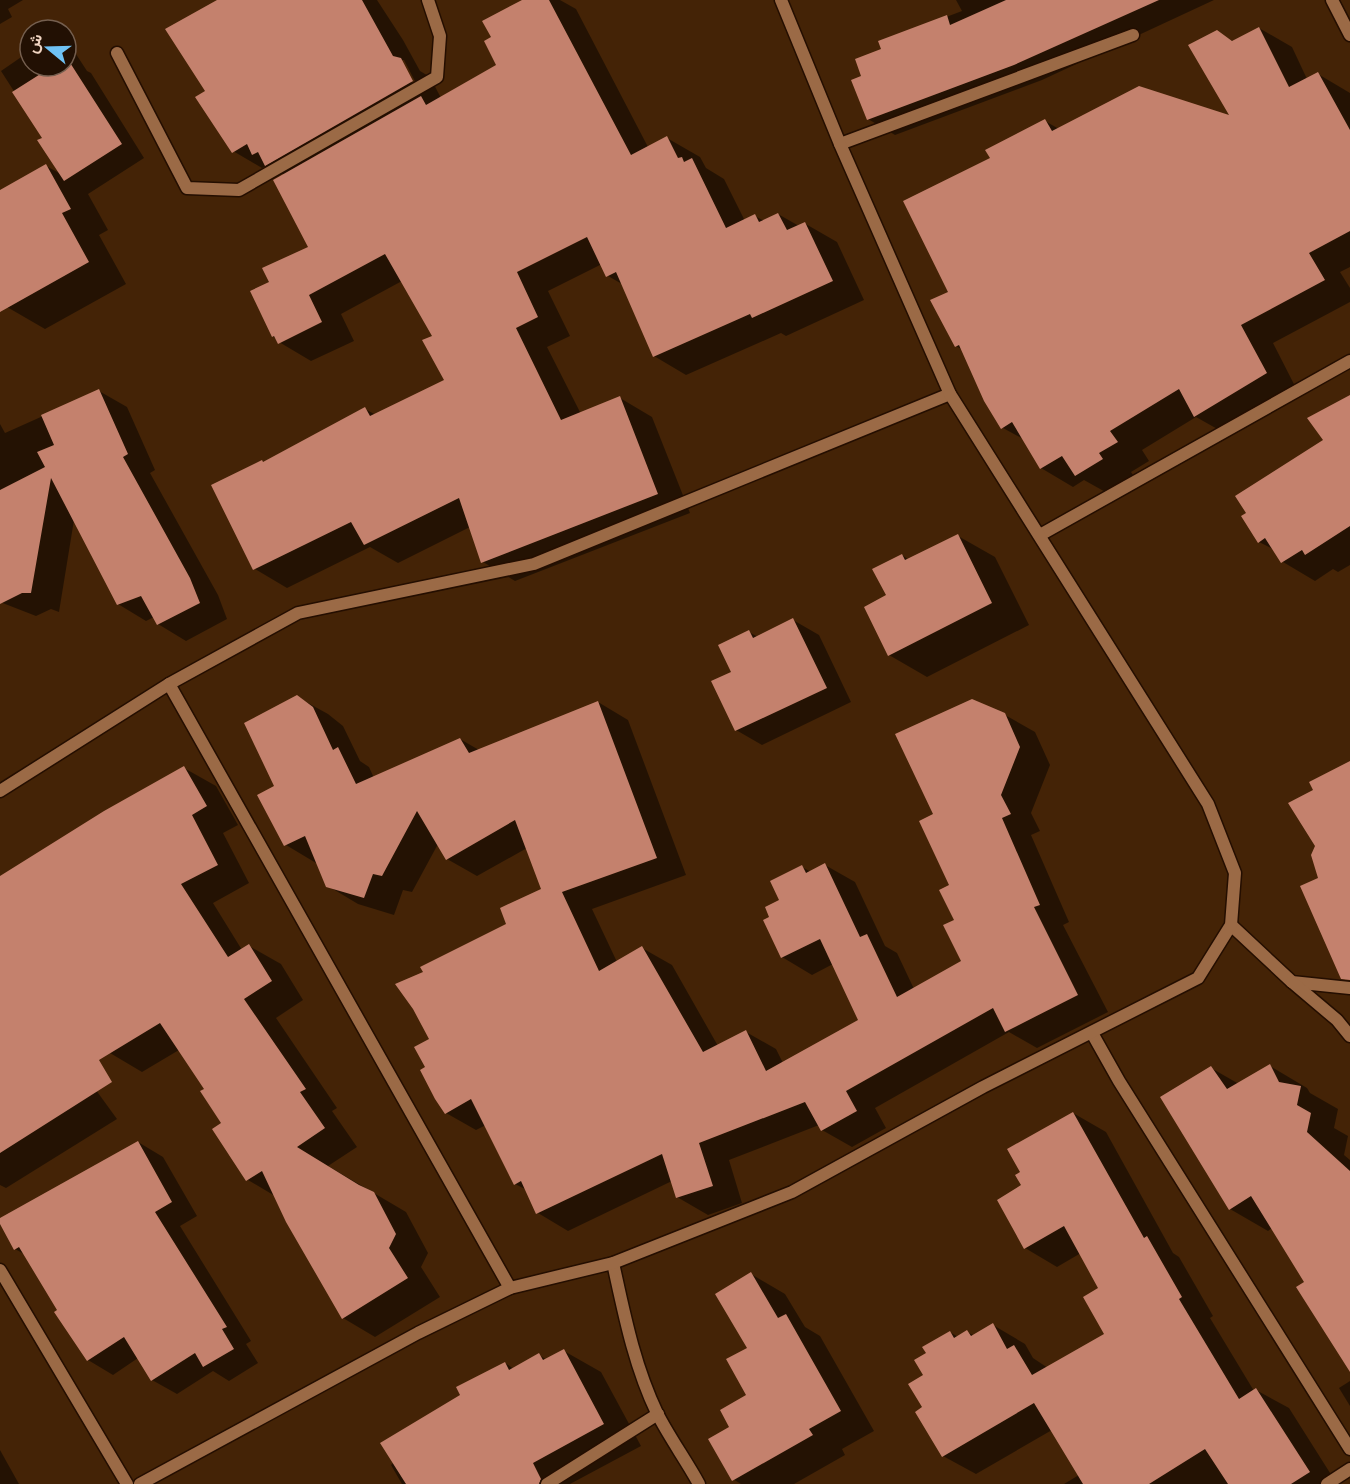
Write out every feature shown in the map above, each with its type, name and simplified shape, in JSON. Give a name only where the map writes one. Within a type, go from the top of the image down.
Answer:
[{"type":"street","points":[[117,53],[188,188],[239,190],[437,77],[440,36],[428,0]]},
{"type":"street","points":[[140,1484],[418,1333],[510,1288],[613,1263],[792,1192],[982,1087],[1198,978],[1232,925],[1235,873],[1208,804],[950,394],[840,144],[781,0]]},
{"type":"street","points":[[1332,0],[1350,35]]},
{"type":"street","points":[[840,144],[1134,34]]},
{"type":"street","points":[[1040,535],[1350,361]]},
{"type":"street","points":[[0,791],[169,684],[298,613],[534,564],[950,394]]},
{"type":"street","points":[[169,684],[510,1288]]},
{"type":"street","points":[[1232,925],[1292,982],[1337,1020],[1350,1036]]},
{"type":"street","points":[[1292,982],[1350,988]]},
{"type":"street","points":[[1092,1033],[1119,1081],[1350,1449]]},
{"type":"street","points":[[613,1263],[631,1343],[646,1387],[658,1414],[699,1484]]},
{"type":"street","points":[[0,1270],[127,1484]]},
{"type":"street","points":[[547,1484],[658,1414]]},
{"type":"street","points":[[1327,1484],[1350,1468]]},
{"type":"building","points":[[217,0],[362,0],[393,56],[401,58],[413,81],[265,166],[258,152],[252,155],[247,144],[232,153],[195,97],[205,91],[165,29]]},
{"type":"building","points":[[522,0],[549,0],[631,155],[667,136],[678,158],[682,157],[684,162],[692,158],[726,228],[755,214],[759,222],[778,213],[787,230],[805,222],[833,281],[752,318],[750,314],[653,357],[616,272],[606,277],[587,237],[517,272],[538,317],[516,328],[561,420],[620,396],[658,494],[481,563],[459,498],[364,545],[351,522],[253,570],[211,485],[262,460],[263,462],[365,407],[370,416],[444,380],[422,340],[432,336],[385,254],[309,295],[322,322],[278,344],[274,336],[272,337],[250,291],[269,282],[262,268],[308,247],[273,180],[421,96],[426,105],[496,65],[484,41],[491,37],[482,21]]},
{"type":"building","points":[[1006,0],[1159,0],[1014,65],[867,120],[851,80],[861,76],[855,59],[881,49],[878,41],[947,15],[950,25]]},
{"type":"building","points":[[1259,27],[1289,87],[1318,72],[1350,130],[1350,231],[1309,253],[1325,280],[1241,325],[1267,373],[1194,417],[1179,389],[1110,431],[1118,442],[1099,453],[1103,459],[1075,476],[1062,456],[1040,469],[1012,422],[1001,429],[984,401],[959,345],[955,347],[930,300],[948,292],[903,201],[990,158],[985,150],[1045,119],[1052,131],[1139,86],[1229,115],[1188,45],[1217,30],[1232,41]]},
{"type":"building","points":[[78,75],[122,144],[64,181],[37,140],[42,138],[12,92],[34,78],[78,78]]},
{"type":"building","points":[[46,164],[71,209],[62,213],[89,262],[0,312],[0,190]]},
{"type":"building","points":[[99,389],[128,454],[123,457],[190,578],[200,603],[157,625],[141,596],[117,605],[51,478],[31,593],[22,593],[0,604],[0,490],[45,467],[37,452],[54,445],[41,415]]},
{"type":"building","points":[[1350,395],[1350,526],[1305,555],[1302,550],[1281,563],[1265,538],[1258,543],[1241,516],[1246,513],[1235,496],[1323,440],[1307,418]]},
{"type":"building","points":[[958,534],[992,603],[888,656],[864,607],[886,595],[872,569],[902,554],[905,560]]},
{"type":"building","points":[[793,618],[827,688],[735,731],[711,681],[731,672],[718,645],[749,630],[753,638]]},
{"type":"building","points":[[297,695],[313,707],[333,750],[338,747],[356,784],[460,738],[469,753],[598,701],[657,858],[562,892],[599,971],[642,946],[703,1052],[746,1030],[766,1071],[858,1020],[820,939],[781,958],[763,920],[769,917],[765,907],[779,900],[770,881],[802,865],[806,873],[825,863],[860,937],[867,934],[897,997],[961,961],[943,925],[954,920],[939,890],[949,885],[919,821],[933,814],[895,734],[972,699],[1005,713],[1020,747],[1001,795],[1011,814],[1002,818],[1040,905],[1034,907],[1078,995],[1005,1032],[993,1008],[846,1091],[857,1111],[821,1131],[805,1102],[699,1143],[713,1186],[676,1198],[662,1154],[536,1214],[521,1181],[514,1185],[471,1099],[445,1114],[435,1099],[420,1070],[425,1067],[414,1047],[429,1039],[413,1009],[395,984],[423,972],[420,967],[506,924],[500,908],[541,889],[515,820],[446,860],[417,811],[382,876],[373,874],[364,898],[326,887],[305,836],[284,846],[257,795],[274,786],[244,723]]},
{"type":"building","points":[[1350,761],[1350,980],[1341,979],[1300,886],[1318,878],[1311,855],[1315,846],[1288,803],[1313,790],[1309,782]]},
{"type":"building","points":[[184,766],[207,806],[192,815],[218,865],[181,884],[228,957],[249,944],[272,981],[244,999],[306,1089],[300,1092],[325,1128],[297,1147],[374,1192],[396,1234],[389,1248],[408,1278],[342,1319],[286,1222],[262,1171],[246,1181],[212,1129],[221,1123],[200,1091],[204,1089],[160,1023],[99,1060],[112,1082],[0,1153],[0,876],[104,811]]},
{"type":"building","points":[[1270,1064],[1279,1082],[1301,1086],[1297,1105],[1311,1113],[1307,1132],[1350,1171],[1350,1372],[1296,1287],[1304,1282],[1251,1196],[1229,1210],[1160,1097],[1211,1066],[1227,1089]]},
{"type":"building","points":[[1073,1112],[1144,1238],[1147,1236],[1182,1297],[1179,1299],[1239,1399],[1256,1388],[1310,1472],[1291,1484],[1228,1484],[1205,1449],[1149,1484],[1083,1484],[1034,1403],[942,1457],[915,1412],[922,1407],[908,1384],[923,1375],[914,1360],[926,1353],[922,1347],[950,1331],[954,1338],[967,1330],[971,1336],[993,1323],[1007,1349],[1014,1345],[1032,1375],[1104,1334],[1083,1297],[1098,1288],[1064,1226],[1024,1249],[997,1200],[1021,1185],[1015,1175],[1020,1172],[1007,1149]]},
{"type":"building","points":[[138,1141],[172,1202],[155,1212],[227,1327],[222,1329],[234,1349],[203,1367],[195,1353],[151,1381],[124,1337],[87,1361],[54,1312],[57,1310],[19,1247],[14,1250],[0,1224],[0,1218]]},
{"type":"building","points":[[751,1272],[778,1318],[786,1314],[841,1411],[809,1429],[813,1435],[732,1481],[708,1439],[729,1427],[720,1410],[746,1395],[726,1359],[747,1348],[715,1294]]},
{"type":"building","points":[[564,1349],[604,1424],[533,1463],[541,1479],[539,1484],[406,1484],[380,1443],[460,1395],[456,1387],[505,1362],[509,1370],[539,1353],[543,1360]]}]
